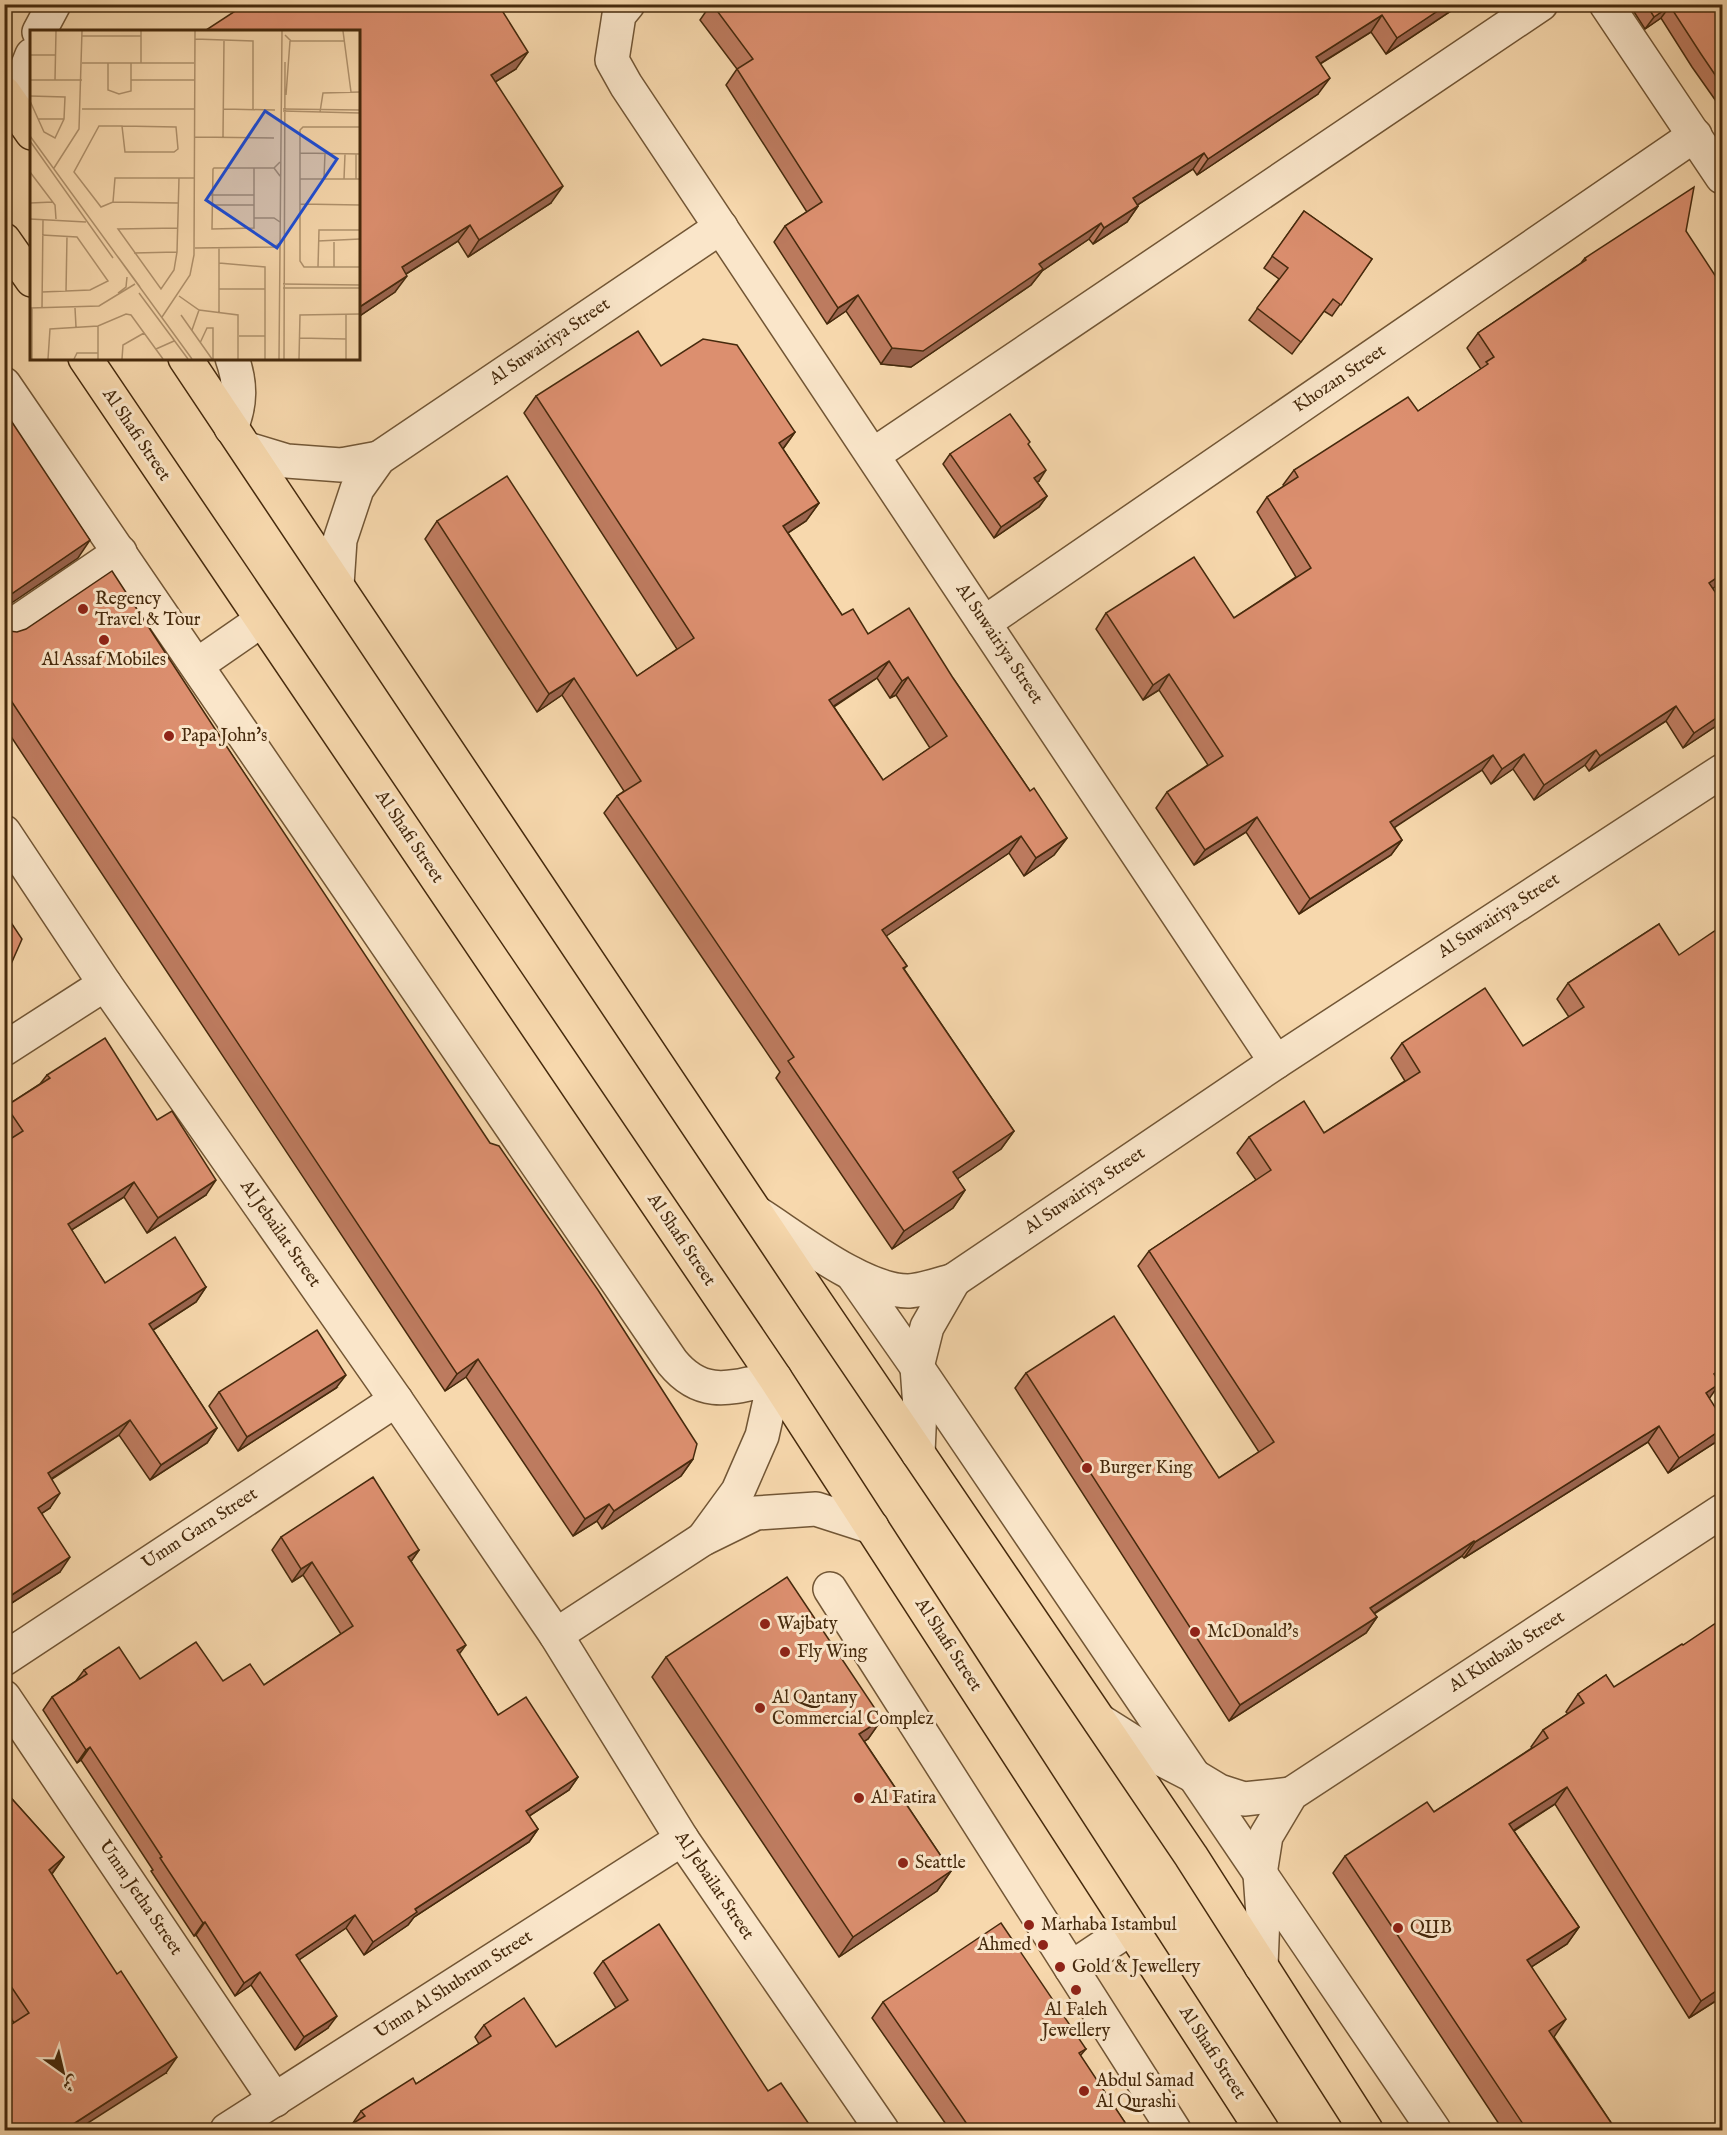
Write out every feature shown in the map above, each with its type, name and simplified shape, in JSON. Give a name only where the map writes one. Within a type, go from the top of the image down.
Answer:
[{"type":"main road","points":[[4,240],[30,277]]},
{"type":"main road","name":"Al Shafi Street","points":[[86,360],[775,1378],[1262,2130]]},
{"type":"main road","points":[[186,360],[918,1453],[1191,1856],[1366,2130]]},
{"type":"street","points":[[40,30],[54,4]]},
{"type":"street","name":"Al Suwairiya Street","points":[[628,4],[619,15],[612,60],[626,85],[1276,1062]]},
{"type":"street","points":[[873,455],[1541,4]]},
{"type":"street","points":[[1606,4],[1722,177]]},
{"type":"street","points":[[19,114],[26,70],[30,60]]},
{"type":"street","name":"Khozan Street","points":[[984,623],[1695,135]]},
{"type":"street","name":"Al Suwairiya Street","points":[[338,585],[340,540],[357,489],[379,458],[721,227]]},
{"type":"street","points":[[233,360],[240,395],[239,438]]},
{"type":"street","points":[[4,384],[672,1362],[682,1374],[709,1388],[724,1389],[775,1378],[762,1436],[738,1491],[703,1539]]},
{"type":"street","name":"Al Suwairiya Street","points":[[239,438],[287,461],[342,465],[379,458]]},
{"type":"street","points":[[4,631],[120,552]]},
{"type":"street","points":[[197,666],[262,620]]},
{"type":"street","name":"Al Suwairiya Street","points":[[757,1213],[852,1274],[876,1284],[908,1291],[954,1280],[1276,1062],[1722,771]]},
{"type":"street","name":"Al Jebailat Street","points":[[4,832],[105,984],[396,1400],[556,1635],[682,1839],[882,2130]]},
{"type":"street","points":[[4,1049],[105,984]]},
{"type":"street","points":[[852,1274],[1434,2130]]},
{"type":"street","name":"Al Suwairiya Street","points":[[918,1453],[920,1407],[917,1367],[927,1327],[954,1280]]},
{"type":"street","name":"Umm Garn Street","points":[[4,1659],[396,1400]]},
{"type":"street","points":[[556,1635],[703,1539],[756,1513],[816,1509],[872,1527]]},
{"type":"street","name":"Al Khubaib Street","points":[[1291,1794],[1722,1511]]},
{"type":"street","points":[[830,1589],[1174,2130]]},
{"type":"street","name":"Umm Jetha Street","points":[[4,1697],[275,2100]]},
{"type":"street","points":[[1100,1721],[1156,1757],[1219,1791],[1244,1799],[1291,1794]]},
{"type":"street","points":[[1261,1966],[1263,1915],[1260,1874],[1266,1836],[1291,1794]]},
{"type":"street","name":"Umm Al Shubrum Street","points":[[227,2130],[682,1839]]},
{"type":"street","points":[[1071,1968],[1131,1928]]},
{"type":"building","points":[[242,4],[498,4],[528,52],[491,75],[563,186],[479,240],[470,225],[402,267],[407,276],[360,307],[360,30],[206,30],[243,6]]},
{"type":"building","points":[[712,4],[1448,4],[1397,38],[1382,15],[1316,57],[1330,78],[1208,159],[1204,153],[1133,198],[1138,206],[1104,228],[1101,223],[1039,264],[1043,269],[923,351],[892,348],[858,295],[838,308],[785,226],[822,202],[737,69],[753,59]]},
{"type":"building","points":[[1646,4],[1722,4],[1722,85],[1670,6],[1654,17]]},
{"type":"building","points":[[1694,187],[1686,231],[1722,286],[1722,574],[1709,583],[1722,602],[1722,714],[1694,733],[1676,706],[1600,756],[1596,750],[1544,785],[1524,754],[1502,769],[1493,755],[1390,822],[1402,840],[1310,899],[1257,817],[1205,850],[1167,792],[1223,756],[1169,674],[1153,685],[1106,613],[1194,557],[1234,618],[1311,568],[1267,497],[1298,477],[1294,470],[1408,397],[1418,411],[1488,364],[1486,362],[1494,357],[1478,333],[1586,260],[1585,258]]},
{"type":"building","points":[[1304,211],[1372,259],[1341,305],[1333,299],[1301,342],[1257,308],[1288,268],[1272,256]]},
{"type":"building","points":[[638,331],[661,366],[703,339],[737,345],[795,432],[779,443],[819,503],[783,526],[842,615],[853,609],[868,634],[909,608],[953,678],[1030,791],[1034,788],[1067,838],[1036,858],[1021,836],[882,930],[907,966],[903,968],[1014,1131],[953,1172],[965,1190],[904,1231],[788,1061],[794,1057],[617,796],[641,781],[574,678],[549,694],[437,521],[507,476],[637,676],[694,638],[536,396]],"holes":[[[889,661],[902,681],[908,677],[947,736],[883,780],[829,700]]]},
{"type":"building","points":[[4,410],[90,540],[4,599]]},
{"type":"building","points":[[1010,414],[1046,470],[1034,478],[1047,496],[1001,527],[950,454]]},
{"type":"building","points":[[112,571],[490,1143],[499,1146],[598,1290],[697,1444],[693,1459],[614,1511],[609,1504],[585,1519],[478,1359],[457,1374],[4,690],[4,627],[9,631],[17,632],[26,629]]},
{"type":"building","points":[[4,875],[9,882],[4,885]]},
{"type":"building","points":[[4,912],[22,939],[4,980]]},
{"type":"building","points":[[1659,924],[1679,955],[1722,926],[1722,1368],[1714,1374],[1720,1383],[1706,1393],[1722,1418],[1722,1429],[1679,1458],[1659,1426],[1370,1608],[1377,1617],[1240,1705],[1026,1373],[1114,1316],[1219,1478],[1274,1442],[1149,1251],[1271,1170],[1249,1137],[1304,1101],[1324,1133],[1420,1072],[1402,1043],[1485,988],[1523,1046],[1584,1007],[1568,983]]},
{"type":"building","points":[[105,1038],[157,1120],[172,1111],[216,1180],[158,1218],[134,1182],[68,1224],[105,1283],[175,1237],[206,1287],[149,1324],[217,1428],[161,1465],[130,1420],[48,1473],[60,1493],[38,1508],[70,1557],[4,1600],[4,1143],[23,1131],[6,1106],[50,1078],[47,1075]]},
{"type":"building","points":[[317,1330],[346,1375],[247,1437],[219,1392]]},
{"type":"building","points":[[373,1477],[419,1550],[408,1557],[466,1645],[457,1650],[498,1715],[526,1697],[578,1777],[526,1811],[538,1829],[415,1909],[417,1912],[373,1942],[355,1915],[296,1955],[337,2016],[304,2037],[260,1972],[244,1983],[160,1858],[162,1857],[90,1747],[86,1750],[52,1697],[87,1674],[84,1670],[119,1647],[140,1679],[196,1642],[223,1681],[250,1664],[264,1685],[353,1626],[312,1562],[301,1569],[281,1537]]},
{"type":"building","points":[[787,1577],[882,1719],[859,1734],[951,1871],[853,1937],[666,1657]]},
{"type":"building","points":[[1722,1619],[1722,1987],[1701,2001],[1567,1787],[1509,1824],[1579,1927],[1527,1960],[1566,2019],[1549,2031],[1616,2130],[1527,2130],[1345,1856],[1427,1802],[1434,1812],[1548,1738],[1543,1730],[1584,1703],[1578,1694],[1606,1675],[1614,1687]]},
{"type":"building","points":[[4,1790],[64,1857],[49,1870],[117,1974],[121,1971],[177,2057],[64,2130],[4,2130],[4,2029],[29,2013],[4,1976]]},
{"type":"building","points":[[1001,1923],[1086,2049],[1079,2053],[1130,2130],[971,2130],[883,2002]]},
{"type":"building","points":[[659,1924],[768,2091],[781,2083],[813,2130],[342,2130],[365,2116],[361,2111],[413,2078],[416,2084],[491,2036],[484,2025],[524,1998],[556,2047],[628,2000],[603,1961]]},
{"type":"place","name":"Regency Travel & Tour","points":[[83,609]]},
{"type":"place","name":"Al Assaf Mobiles","points":[[104,640]]},
{"type":"place","name":"Papa John's","points":[[169,736]]},
{"type":"place","name":"Burger King","points":[[1087,1468]]},
{"type":"place","name":"Wajbaty","points":[[765,1624]]},
{"type":"place","name":"McDonald's","points":[[1195,1632]]},
{"type":"place","name":"Fly Wing","points":[[785,1652]]},
{"type":"place","name":"Al Qantany Commercial Complez","points":[[760,1708]]},
{"type":"place","name":"Al Fatira","points":[[859,1798]]},
{"type":"place","name":"Seattle","points":[[903,1863]]},
{"type":"place","name":"Marhaba Istambul","points":[[1029,1925]]},
{"type":"place","name":"QIIB","points":[[1398,1928]]},
{"type":"place","name":"Ahmed","points":[[1043,1945]]},
{"type":"place","name":"Gold & Jewellery","points":[[1060,1967]]},
{"type":"place","name":"Al Faleh Jewellery","points":[[1076,1990]]},
{"type":"place","name":"Abdul Samad Al Qurashi","points":[[1084,2091]]}]
